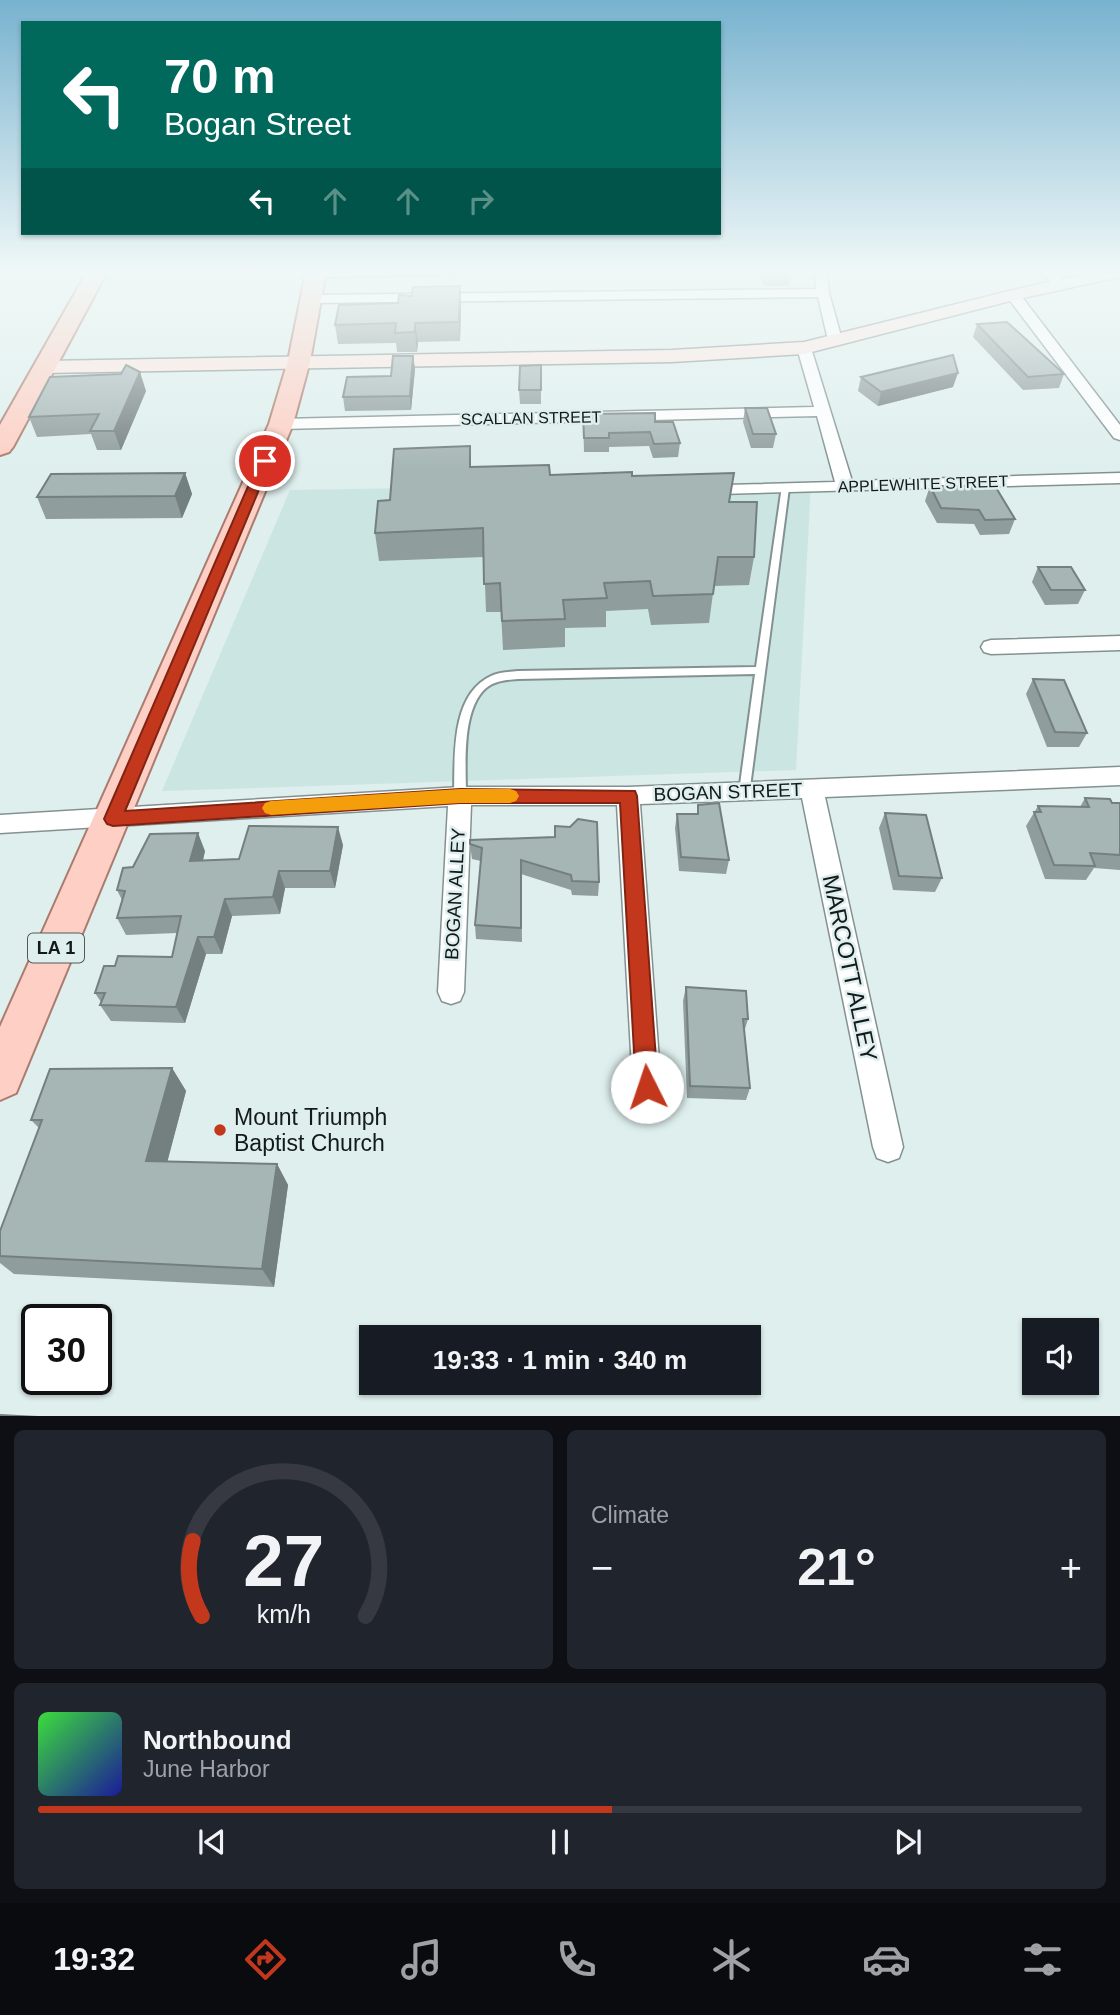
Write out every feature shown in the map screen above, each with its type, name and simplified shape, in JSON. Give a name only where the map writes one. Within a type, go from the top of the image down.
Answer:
[{"type":"main road","points":[[0,447],[60,338]]},
{"type":"main road","name":"LA 1","points":[[0,1078],[281,424],[303,338]]},
{"type":"main road","points":[[44,367],[671,356],[804,348],[843,338]]},
{"type":"street","points":[[1046,338],[1120,435]]},
{"type":"street","points":[[804,348],[845,486]]},
{"type":"street","name":"SCALLAN STREET","points":[[281,424],[823,411]]},
{"type":"street","name":"APPLEWHITE STREET","points":[[726,490],[1120,478]]},
{"type":"street","points":[[990,647],[1120,643]]},
{"type":"street","name":"BOGAN STREET","points":[[0,824],[460,796],[628,796],[1120,776]]},
{"type":"street","name":"MARCOTT ALLEY","points":[[811,789],[888,1147]]},
{"type":"street","name":"BOGAN ALLEY","points":[[451,992],[460,796]]},
{"type":"street","points":[[628,796],[647,1087]]},
{"type":"lane","points":[[745,792],[785,488]]},
{"type":"lane","points":[[460,796],[462,735],[468,708],[478,691],[494,679],[518,675],[761,670]]},
{"type":"shaded area","points":[[811,482],[796,770],[162,791],[290,490]]},
{"type":"building","points":[[991,338],[1025,338],[1064,374],[1028,377]]},
{"type":"building","points":[[953,355],[958,373],[881,392],[861,377]]},
{"type":"building","points":[[393,356],[413,356],[410,396],[343,397],[347,377],[391,376]]},
{"type":"building","points":[[126,365],[140,372],[114,431],[90,431],[99,414],[29,417],[50,377],[121,374]]},
{"type":"building","points":[[541,365],[541,390],[519,390],[520,366]]},
{"type":"building","points":[[745,408],[767,408],[776,434],[753,434]]},
{"type":"building","points":[[655,413],[655,422],[673,422],[680,443],[654,444],[650,432],[609,433],[609,438],[584,438],[583,414]]},
{"type":"building","points":[[470,446],[470,467],[549,465],[550,475],[632,472],[632,476],[734,473],[729,502],[757,502],[754,557],[718,557],[713,594],[653,596],[650,581],[604,583],[607,598],[563,600],[565,619],[502,621],[500,583],[484,584],[483,528],[375,533],[378,501],[390,500],[394,449]]},
{"type":"building","points":[[185,473],[175,496],[37,497],[51,474]]},
{"type":"building","points":[[930,486],[995,486],[1015,519],[985,520],[979,510],[941,508]]},
{"type":"building","points":[[1038,567],[1071,567],[1085,590],[1051,590]]},
{"type":"building","points":[[1033,679],[1064,680],[1087,733],[1055,732]]},
{"type":"building","points":[[1085,798],[1110,799],[1112,803],[1120,803],[1120,855],[1090,853],[1095,866],[1054,865],[1034,812],[1041,812],[1038,806],[1089,807]]},
{"type":"building","points":[[719,803],[729,860],[681,857],[677,814],[698,814],[698,805]]},
{"type":"building","points":[[885,813],[926,815],[942,878],[899,876]]},
{"type":"building","points":[[578,819],[597,822],[599,882],[572,881],[571,875],[521,860],[521,928],[475,925],[482,848],[470,844],[470,840],[555,837],[555,826],[570,827]]},
{"type":"building","points":[[249,826],[338,827],[330,871],[279,871],[273,897],[225,899],[214,937],[198,937],[176,1007],[100,1005],[105,993],[95,993],[104,966],[115,966],[118,956],[172,957],[181,916],[117,918],[125,891],[117,890],[123,868],[133,867],[150,834],[198,833],[190,861],[239,859]]},
{"type":"building","points":[[686,987],[746,991],[748,1019],[743,1019],[750,1088],[690,1086]]},
{"type":"building","points":[[172,1068],[146,1161],[277,1164],[262,1269],[0,1256],[0,1231],[42,1120],[31,1120],[50,1069]]},
{"type":"slow traffic","points":[[271,808],[460,796],[510,796]]},
{"type":"place","name":"Mount Triumph Baptist Church","points":[[220,1130]]},
{"type":"route","points":[[265,461],[113,819],[460,796],[628,796],[647,1087]]}]
